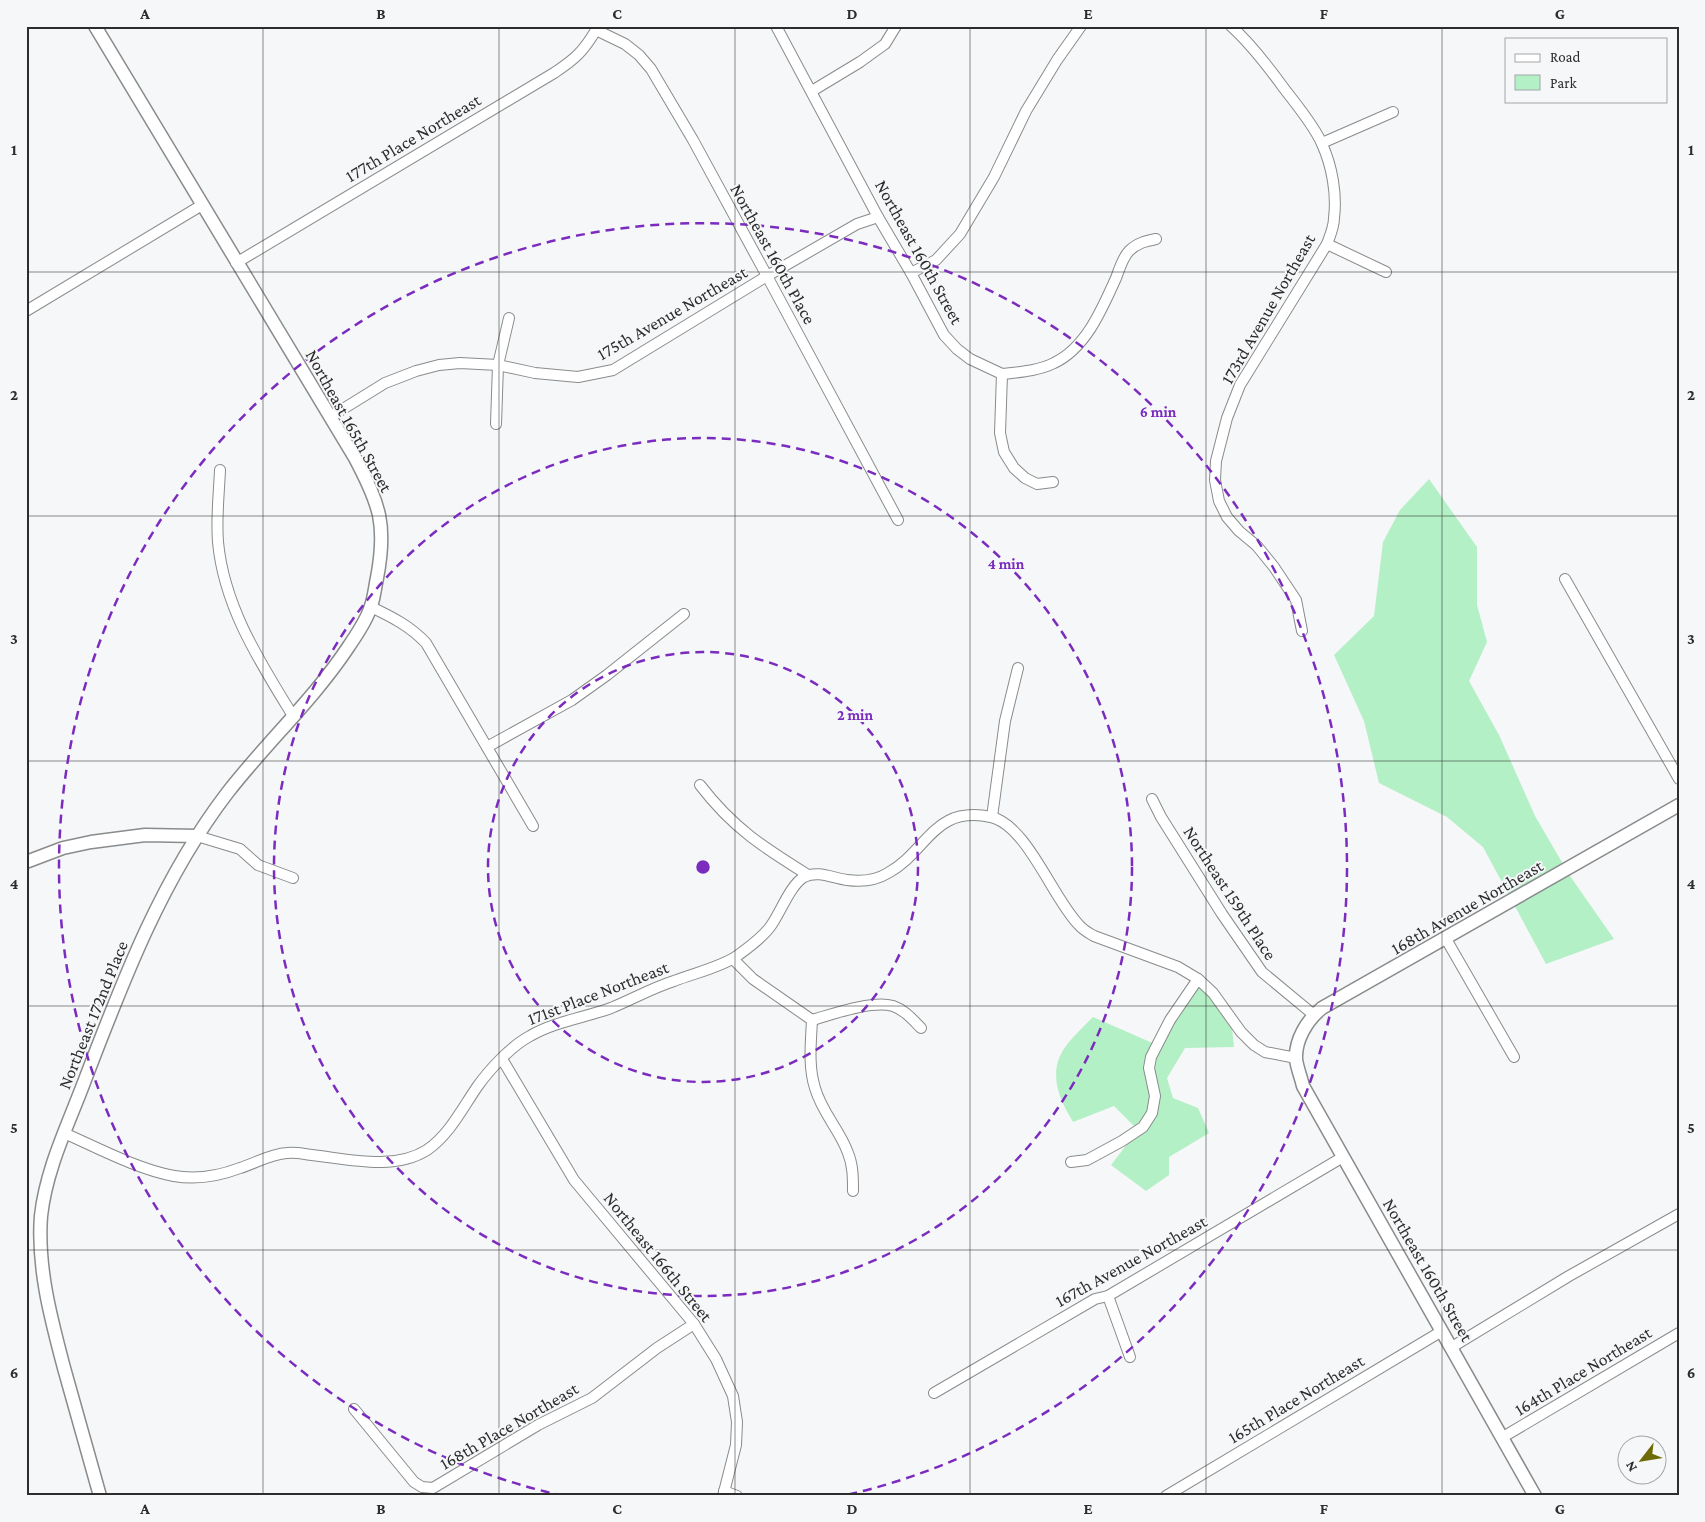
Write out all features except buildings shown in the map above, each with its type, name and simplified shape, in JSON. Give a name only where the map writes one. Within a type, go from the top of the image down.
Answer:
[{"type":"street","name":"Northeast 160th Street","points":[[776,26],[878,217],[944,335],[970,359],[1002,374]]},
{"type":"street","points":[[812,91],[860,62],[885,44],[896,26]]},
{"type":"street","points":[[911,273],[936,260],[960,234],[994,177],[1026,111],[1057,60],[1081,26]]},
{"type":"street","name":"173rd Avenue Northeast","points":[[1231,26],[1265,62],[1322,143],[1334,190],[1334,220],[1327,244],[1240,385],[1228,418],[1216,461],[1215,480],[1219,501],[1227,517],[1239,531],[1257,546],[1296,600],[1302,632]]},
{"type":"street","name":"Northeast 165th Street","points":[[100,28],[202,206],[369,484],[378,506],[382,526],[382,552],[371,607]]},
{"type":"street","name":"177th Place Northeast","points":[[236,263],[554,73],[574,59],[585,48],[597,28]]},
{"type":"street","name":"Northeast 160th Place","points":[[597,28],[640,55],[651,69],[693,140],[898,520]]},
{"type":"street","points":[[1322,143],[1393,112]]},
{"type":"street","points":[[26,311],[202,206]]},
{"type":"street","name":"175th Avenue Northeast","points":[[330,417],[385,383],[416,371],[439,365],[460,363],[498,365],[535,373],[578,377],[612,370],[767,276],[858,224],[878,217]]},
{"type":"street","points":[[1053,482],[1037,484],[1025,478],[1014,468],[1004,452],[1000,433],[1002,374],[1036,370],[1055,363],[1069,353],[1086,334],[1104,304],[1128,252],[1143,242],[1156,239]]},
{"type":"street","points":[[1327,244],[1386,272]]},
{"type":"street","points":[[496,424],[498,365],[509,318]]},
{"type":"street","points":[[220,470],[218,543],[225,581],[235,612],[262,664],[294,716]]},
{"type":"street","points":[[1565,579],[1679,779]]},
{"type":"street","points":[[371,607],[401,622],[416,632],[426,642],[533,826]]},
{"type":"street","name":"Northeast 172nd Place","points":[[100,1496],[51,1318],[41,1247],[42,1215],[47,1181],[121,989],[178,866],[197,836],[247,769],[332,672],[355,637],[371,607]]},
{"type":"street","points":[[487,747],[572,700],[684,614]]},
{"type":"street","points":[[992,817],[1006,721],[1018,668]]},
{"type":"street","points":[[700,785],[741,830],[762,846],[808,875],[822,874],[864,882],[892,872],[935,830],[951,819],[965,815],[992,817],[1014,830],[1035,858],[1073,918],[1082,928],[1094,936],[1178,967],[1198,979],[1213,993],[1241,1032],[1254,1045],[1265,1052],[1296,1058]]},
{"type":"street","name":"Northeast 159th Place","points":[[1152,799],[1161,817],[1222,914],[1262,972],[1314,1015]]},
{"type":"street","name":"168th Avenue Northeast","points":[[1296,1058],[1298,1040],[1314,1015],[1322,1008],[1679,805]]},
{"type":"street","points":[[26,862],[63,848],[91,842],[145,835],[197,836],[240,849],[258,864],[293,878]]},
{"type":"street","name":"171st Place Northeast","points":[[64,1133],[143,1167],[172,1176],[196,1178],[216,1176],[240,1169],[271,1156],[289,1152],[370,1161],[399,1161],[414,1156],[428,1149],[444,1134],[479,1085],[514,1046],[529,1036],[553,1025],[608,1009],[660,985],[733,958],[760,938],[774,920],[798,881],[808,875]]},
{"type":"street","points":[[1446,939],[1514,1057]]},
{"type":"street","points":[[733,958],[753,979],[812,1020]]},
{"type":"street","points":[[1071,1162],[1088,1160],[1122,1141],[1143,1126],[1152,1113],[1154,1096],[1149,1068],[1151,1057],[1170,1020],[1198,979]]},
{"type":"street","points":[[812,1020],[852,1008],[880,1005],[893,1006],[908,1014],[921,1028]]},
{"type":"street","points":[[812,1020],[811,1065],[815,1088],[824,1111],[848,1152],[853,1169],[853,1191]]},
{"type":"street","name":"Northeast 160th Street","points":[[1296,1058],[1303,1086],[1536,1496]]},
{"type":"street","name":"Northeast 166th Street","points":[[502,1059],[574,1180],[694,1324],[716,1359],[733,1396],[737,1422],[736,1445],[724,1493]]},
{"type":"street","name":"167th Avenue Northeast","points":[[934,1392],[1095,1299],[1108,1296],[1343,1157]]},
{"type":"street","points":[[1452,1347],[1569,1276],[1679,1214]]},
{"type":"street","points":[[1108,1296],[1130,1357]]},
{"type":"street","name":"168th Place Northeast","points":[[354,1409],[414,1482],[422,1487],[433,1488],[538,1425],[592,1398],[657,1348],[694,1324]]},
{"type":"street","name":"165th Place Northeast","points":[[1166,1496],[1442,1331]]},
{"type":"street","name":"164th Place Northeast","points":[[1503,1437],[1679,1333]]},
{"type":"street","points":[[724,1493],[737,1496]]},
{"type":"green space","points":[[1429,479],[1477,547],[1477,605],[1487,642],[1469,681],[1499,735],[1535,816],[1570,876],[1614,939],[1546,964],[1483,847],[1447,817],[1379,783],[1364,721],[1334,655],[1374,616],[1383,542],[1400,510]]},
{"type":"green space","points":[[1198,979],[1231,1019],[1234,1047],[1185,1048],[1167,1078],[1173,1098],[1198,1108],[1209,1133],[1169,1157],[1169,1175],[1146,1191],[1111,1165],[1138,1130],[1114,1106],[1073,1122],[1059,1093],[1056,1069],[1063,1050],[1093,1017],[1157,1045]]}]
